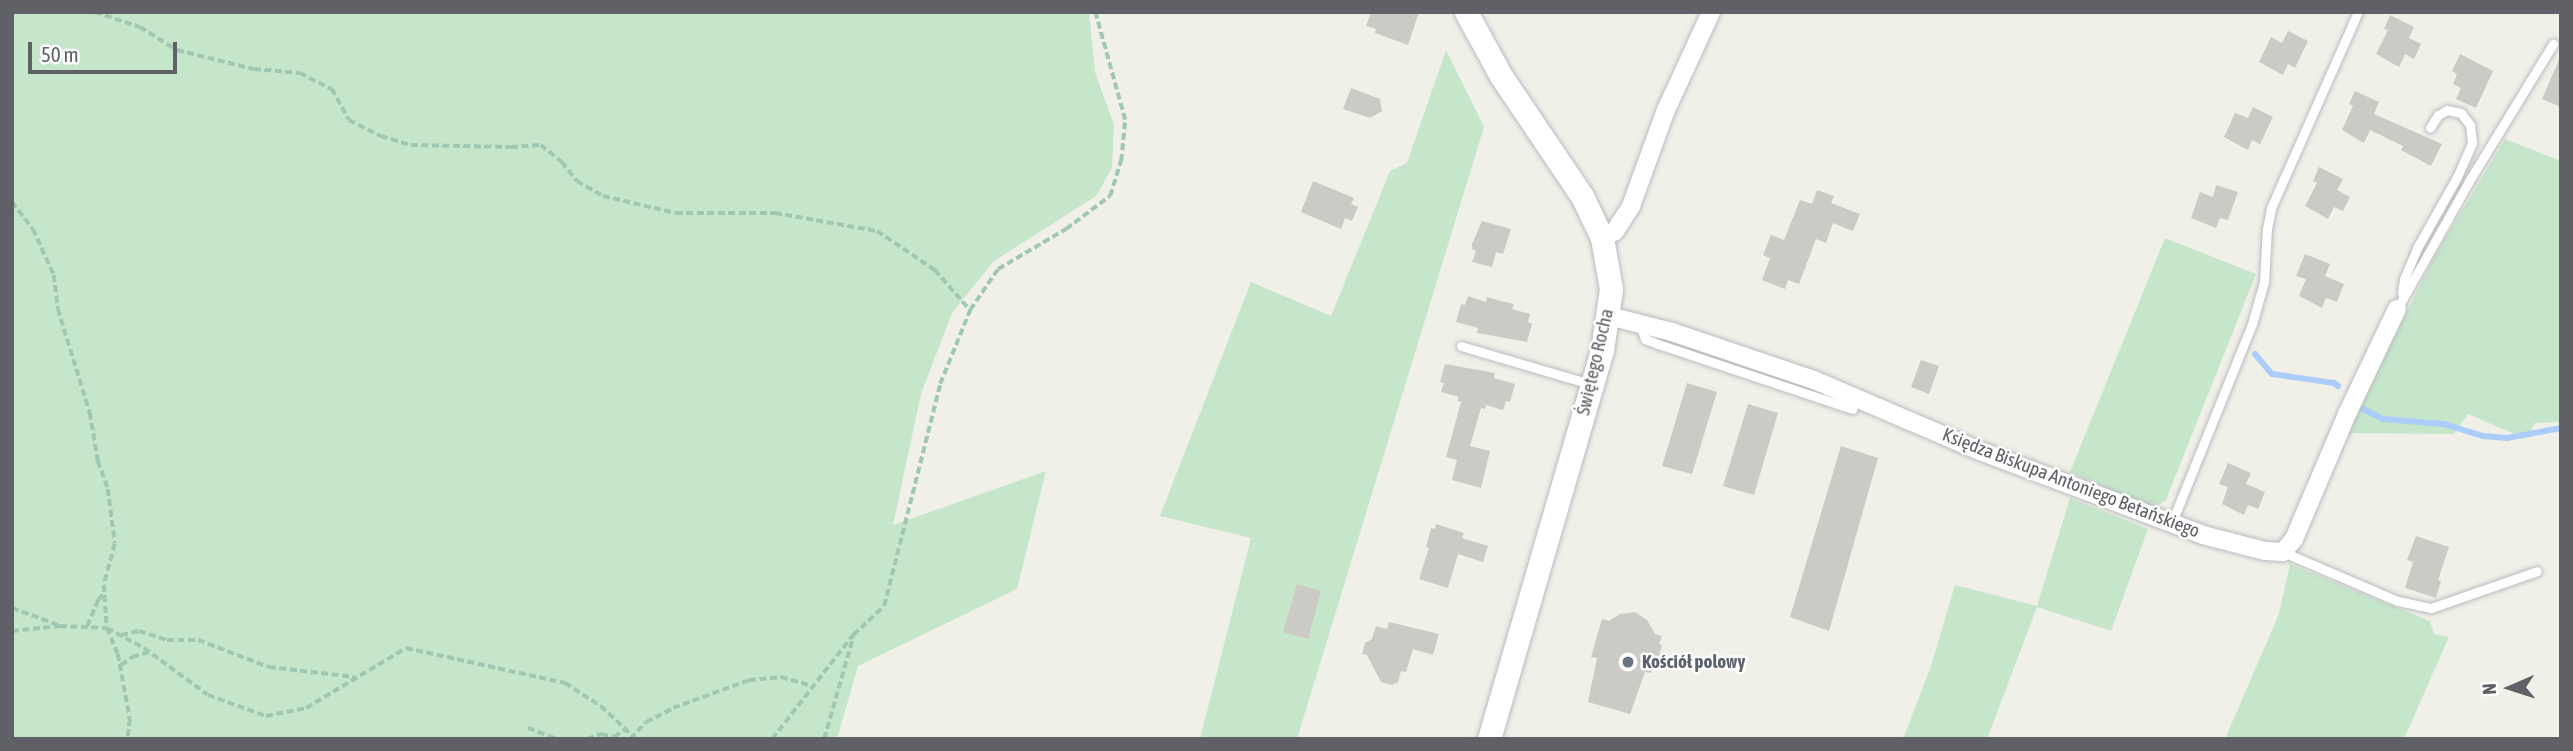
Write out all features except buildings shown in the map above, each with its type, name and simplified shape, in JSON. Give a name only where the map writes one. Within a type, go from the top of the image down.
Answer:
[{"type":"street","name":"Świętego Rocha","points":[[1466,12],[1501,76],[1582,196],[1602,238],[1611,289],[1609,316],[1592,384],[1489,739]]},
{"type":"street","points":[[1602,238],[1615,231],[1631,206],[1666,110],[1711,12]]},
{"type":"street","points":[[2283,552],[2294,539],[2348,412],[2400,305]]},
{"type":"street","name":"Księdza Biskupa Antoniego Betańskiego","points":[[1609,316],[1705,342],[1814,380],[1980,451],[2172,522],[2236,544],[2283,552]]},
{"type":"lane","points":[[2172,522],[2252,324],[2264,282],[2267,229],[2272,208],[2358,12]]},
{"type":"lane","points":[[2400,305],[2469,181],[2553,44]]},
{"type":"lane","points":[[2400,305],[2404,279],[2417,248],[2457,177],[2472,143],[2470,125],[2461,113],[2447,110],[2438,115],[2430,128]]},
{"type":"lane","points":[[1640,325],[1645,339],[1852,409]]},
{"type":"lane","points":[[1461,346],[1592,384]]},
{"type":"lane","points":[[2283,552],[2398,601],[2431,608],[2537,571]]},
{"type":"path","points":[[96,12],[140,27],[177,50],[254,69],[300,74],[332,89],[349,120],[381,136],[411,145],[511,148],[541,145],[562,162],[577,181],[603,196],[676,213],[775,213],[877,231],[935,270],[970,310]]},
{"type":"path","points":[[772,739],[853,635],[884,606],[940,384],[970,310],[998,269],[1066,229],[1110,196],[1121,161],[1125,120],[1095,12]]},
{"type":"path","points":[[12,202],[33,229],[54,275],[58,309],[90,413],[98,461],[108,489],[115,544],[105,592],[107,628],[120,666],[130,719],[128,739]]},
{"type":"path","points":[[86,627],[97,600],[105,592]]},
{"type":"path","points":[[12,608],[60,626]]},
{"type":"path","points":[[12,631],[60,626],[107,628],[150,652],[208,695],[265,716],[306,708],[406,648],[565,683],[601,706],[636,739]]},
{"type":"path","points":[[120,635],[139,631],[167,640],[198,640],[269,667],[356,677]]},
{"type":"path","points":[[824,739],[853,635]]},
{"type":"path","points":[[120,666],[132,657],[150,652]]},
{"type":"path","points":[[632,736],[646,722],[691,699],[749,680],[781,677],[813,686]]},
{"type":"path","points":[[528,728],[555,739]]},
{"type":"path","points":[[587,739],[601,734],[614,737],[627,729]]},
{"type":"green space","points":[[12,12],[1089,12],[1095,72],[1114,125],[1112,168],[1096,196],[994,261],[952,313],[921,394],[893,525],[1046,471],[1017,589],[858,666],[837,739],[12,739]]},
{"type":"green space","points":[[1446,50],[1484,127],[1297,739],[1200,739],[1251,538],[1160,516],[1251,282],[1331,316],[1390,171],[1407,163]]},
{"type":"green space","points":[[2505,139],[2561,161],[2561,422],[2535,423],[2526,439],[2468,414],[2454,434],[2345,433],[2436,254]]},
{"type":"green space","points":[[2165,238],[2256,274],[2166,500],[2154,508],[2070,472]]},
{"type":"green space","points":[[2070,498],[2148,529],[2111,631],[2037,607],[1987,739],[1903,739],[1930,669],[1955,585],[2037,606]]},
{"type":"green space","points":[[2290,564],[2430,621],[2434,634],[2449,637],[2404,739],[2225,739],[2279,614]]},
{"type":"waterway","points":[[2255,354],[2272,374],[2334,383],[2338,386]]},
{"type":"waterway","points":[[2363,409],[2383,419],[2444,424],[2483,436],[2507,438],[2561,428]]},
{"type":"place","name":"Kościół polowy","points":[[1628,662]]}]
